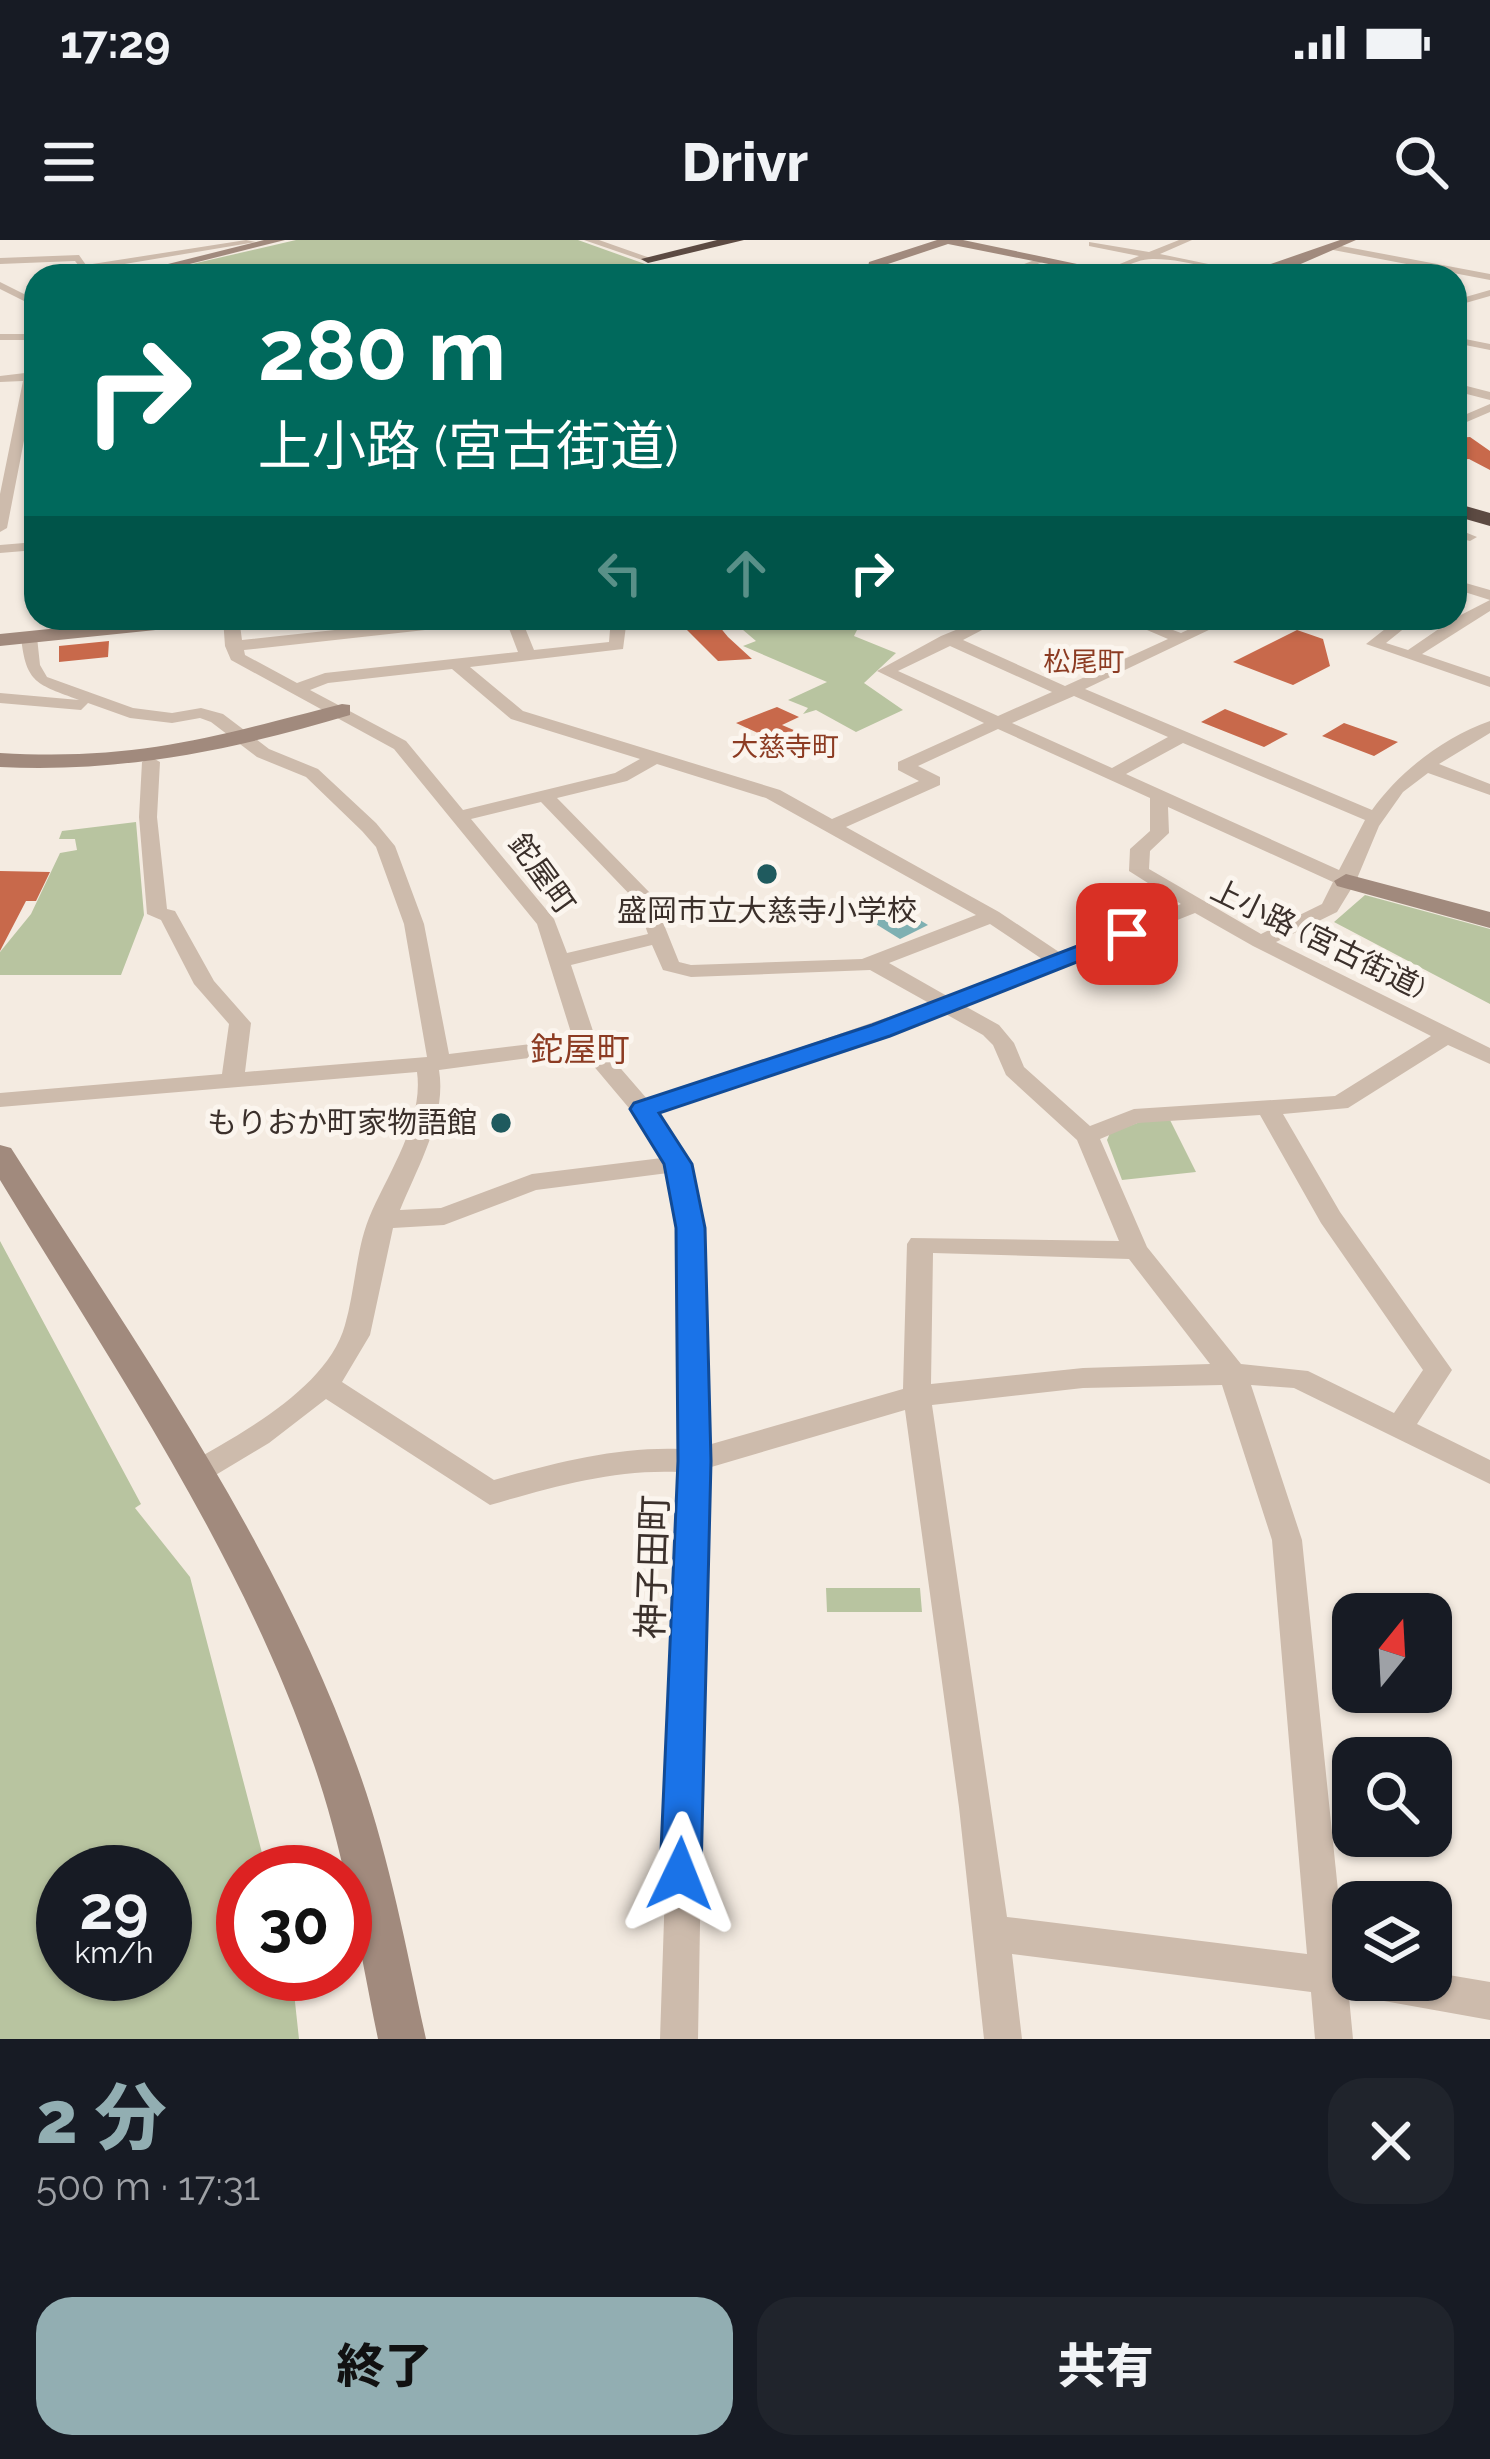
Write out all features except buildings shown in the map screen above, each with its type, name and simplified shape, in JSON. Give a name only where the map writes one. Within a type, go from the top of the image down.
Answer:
[{"type":"highway","points":[[648,260],[736,240]]},
{"type":"highway","points":[[648,260],[660,264]]},
{"type":"street","points":[[105,251],[130,258],[183,240]]},
{"type":"street","points":[[102,264],[279,240]]},
{"type":"street","points":[[876,264],[947,240],[1069,264]]},
{"type":"street","points":[[1130,264],[1187,240]]},
{"type":"street","points":[[1286,264],[1350,240]]},
{"type":"street","points":[[598,241],[648,260]]},
{"type":"street","points":[[64,242],[84,247]]},
{"type":"street","points":[[153,242],[166,245]]},
{"type":"street","points":[[169,264],[251,242]]},
{"type":"street","points":[[1031,264],[1091,242],[1200,264]]},
{"type":"street","points":[[0,258],[49,243]]},
{"type":"street","points":[[1331,247],[1419,264]]},
{"type":"street","points":[[0,258],[66,257],[79,258],[81,264]]},
{"type":"street","points":[[1467,315],[1472,316]]},
{"type":"street","points":[[0,528],[24,425]]},
{"type":"street","points":[[0,640],[97,630]]},
{"type":"street","points":[[232,630],[233,646],[339,630]]},
{"type":"street","points":[[518,630],[528,656]]},
{"type":"street","points":[[298,688],[325,678],[617,646],[618,630]]},
{"type":"street","points":[[968,630],[885,671],[1346,881],[1490,920]]},
{"type":"street","points":[[1160,630],[1184,639]]},
{"type":"street","points":[[834,825],[934,782],[904,766],[1202,630]]},
{"type":"street","points":[[1393,630],[1374,644],[1490,682]]},
{"type":"street","points":[[1412,654],[1440,630]]},
{"type":"street","points":[[29,637],[32,665],[41,680],[112,707]]},
{"type":"street","points":[[946,639],[1375,818]]},
{"type":"street","name":"鉈屋町","points":[[233,646],[237,657],[400,745],[547,923],[562,961],[566,998],[586,1043],[643,1109]]},
{"type":"street","points":[[455,663],[517,715],[651,760],[724,776],[834,825],[992,916],[1060,962]]},
{"type":"street","points":[[0,698],[112,707],[172,718],[201,712],[231,726],[244,740],[312,772],[385,846],[414,924],[432,1079],[416,1147],[381,1220],[351,1348],[277,1427],[194,1474]]},
{"type":"street","points":[[0,760],[83,766],[151,762],[342,710]]},
{"type":"street","points":[[1260,942],[1330,908],[1375,818],[1397,788],[1425,765],[1490,727]]},
{"type":"street","points":[[1110,776],[1181,736]]},
{"type":"street","points":[[461,816],[621,777],[651,760]]},
{"type":"street","points":[[151,762],[148,817],[157,914],[168,915],[205,984],[240,1023],[232,1083]]},
{"type":"street","points":[[1425,765],[1490,790]]},
{"type":"street","points":[[545,796],[645,899],[670,966],[691,971],[873,963],[992,916]]},
{"type":"street","points":[[1159,798],[1160,833],[1140,849],[1139,871],[1194,906]]},
{"type":"street","name":"上小路 (宮古街道)","points":[[643,1109],[951,1004],[1194,906],[1447,1036],[1487,1051]]},
{"type":"street","points":[[562,961],[659,938]]},
{"type":"street","points":[[873,963],[991,1030],[1004,1042],[1014,1070],[1087,1136],[1136,1250],[1233,1374],[1287,1540],[1334,1881]]},
{"type":"street","points":[[1087,1136],[1134,1116],[1340,1103],[1447,1036]]},
{"type":"street","points":[[0,1100],[232,1083],[586,1043]]},
{"type":"street","points":[[1265,1105],[1330,1217],[1438,1370],[1402,1426]]},
{"type":"street","name":"神子田町","points":[[643,1109],[678,1164],[691,1228],[694,1461],[679,2039]]},
{"type":"street","points":[[0,1155],[232,1535],[323,1730],[360,1849],[402,2039]]},
{"type":"street","points":[[381,1220],[443,1216],[532,1182],[678,1164]]},
{"type":"street","points":[[1003,2039],[993,1933],[916,1396],[920,1244],[1136,1250]]},
{"type":"street","points":[[321,1382],[490,1493],[639,1459],[694,1461],[916,1396],[1083,1378],[1233,1374],[1298,1378],[1402,1426],[1490,1475]]},
{"type":"street","points":[[993,1933],[1332,1976]]},
{"type":"street","points":[[1452,1995],[1490,2001]]},
{"type":"street","points":[[1334,2039],[1343,2001]]},
{"type":"green space","points":[[296,240],[578,240],[645,264],[192,264]]},
{"type":"green space","points":[[743,630],[857,630],[854,636],[896,653],[864,683],[903,710],[856,732],[816,710],[803,714],[808,708],[788,700],[827,682],[743,646],[756,641]]},
{"type":"green space","points":[[136,822],[144,915],[121,975],[0,975],[0,952],[31,914],[60,853],[77,850],[75,839],[59,839],[62,831]]},
{"type":"green space","points":[[1365,895],[1490,929],[1490,1004],[1334,922]]},
{"type":"green space","points":[[1170,1120],[1196,1172],[1122,1180],[1107,1140],[1110,1133],[1140,1122]]},
{"type":"green space","points":[[0,1241],[141,1504],[135,1508],[190,1577],[260,1845],[216,1845],[216,2001],[295,2001],[299,2039],[0,2039]]},
{"type":"green space","points":[[826,1588],[920,1588],[922,1612],[827,1612]]},
{"type":"water","points":[[886,900],[928,925],[900,939],[858,913]]},
{"type":"place","name":"盛岡市立大慈寺小学校","points":[[767,874]]},
{"type":"place","name":"もりおか町家物語館","points":[[501,1123]]},
{"type":"district","name":"松尾町","points":[[1084,662]]},
{"type":"district","name":"大慈寺町","points":[[785,747]]},
{"type":"district","name":"鉈屋町","points":[[580,1049]]},
{"type":"route","points":[[680,1874],[694,1461],[691,1228],[678,1164],[643,1109],[881,1030],[1127,934]]}]
